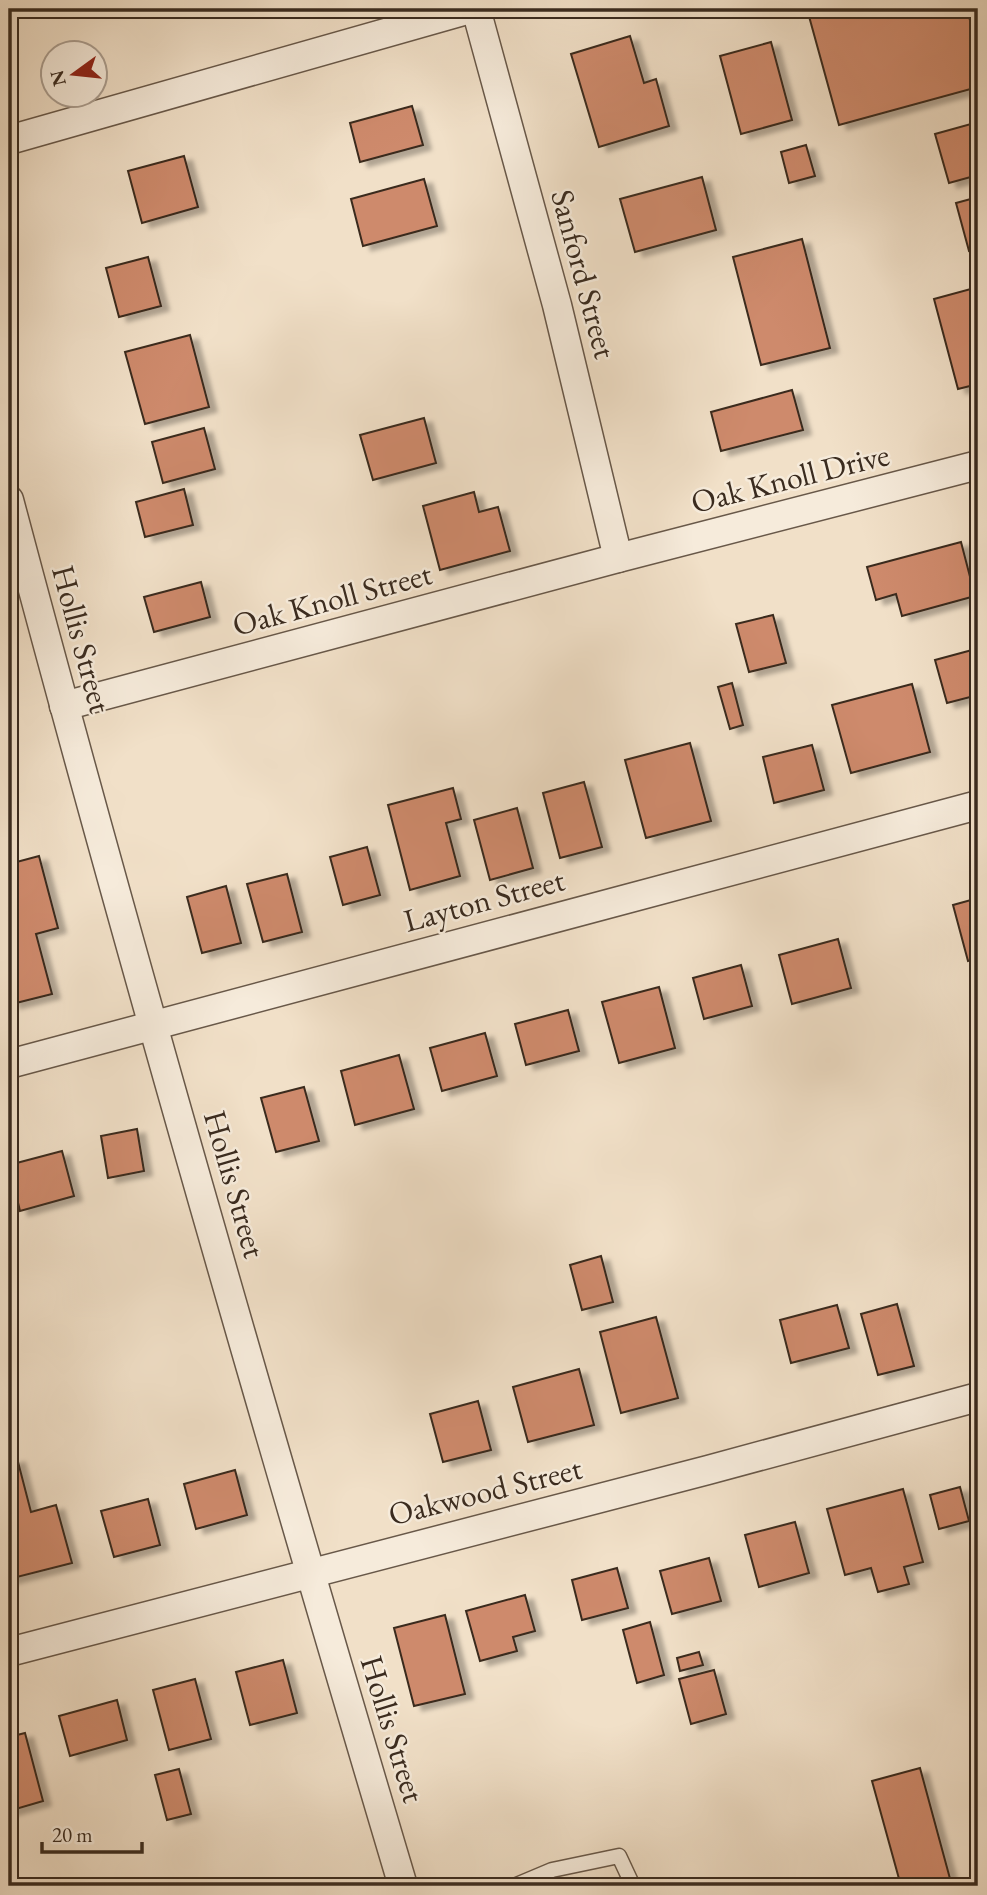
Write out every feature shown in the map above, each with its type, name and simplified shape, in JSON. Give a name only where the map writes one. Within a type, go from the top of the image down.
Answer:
[{"type":"street","points":[[9,140],[470,9]]},
{"type":"street","name":"Sanford Street","points":[[476,9],[557,304],[618,558]]},
{"type":"street","name":"Oak Knoll Drive","points":[[618,558],[978,466]]},
{"type":"street","name":"Hollis Street","points":[[9,500],[153,1024],[309,1572],[403,1886]]},
{"type":"street","name":"Oak Knoll Street","points":[[64,706],[618,558]]},
{"type":"street","name":"Layton Street","points":[[9,1064],[978,805]]},
{"type":"street","name":"Oakwood Street","points":[[9,1652],[978,1397]]},
{"type":"lane","points":[[514,1886],[552,1870],[619,1856],[633,1886]]},
{"type":"building","points":[[807,9],[967,9],[978,51],[978,87],[839,125]]},
{"type":"building","points":[[630,36],[644,83],[656,79],[669,126],[599,147],[571,54]]},
{"type":"building","points":[[771,42],[792,120],[741,134],[720,56]]},
{"type":"building","points":[[412,106],[423,145],[360,162],[350,123]]},
{"type":"building","points":[[978,122],[978,175],[949,183],[935,134]]},
{"type":"building","points":[[806,145],[815,176],[789,183],[781,152]]},
{"type":"building","points":[[184,156],[198,207],[142,223],[128,171]]},
{"type":"building","points":[[702,177],[716,230],[635,252],[620,199]]},
{"type":"building","points":[[424,179],[437,226],[363,246],[351,199]]},
{"type":"building","points":[[978,197],[978,248],[969,251],[956,203]]},
{"type":"building","points":[[802,239],[830,348],[761,365],[733,257]]},
{"type":"building","points":[[148,257],[161,306],[119,317],[106,268]]},
{"type":"building","points":[[978,287],[978,384],[958,389],[934,299]]},
{"type":"building","points":[[190,335],[209,407],[145,424],[125,352]]},
{"type":"building","points":[[792,390],[803,430],[721,451],[711,412]]},
{"type":"building","points":[[424,418],[436,463],[373,480],[360,435]]},
{"type":"building","points":[[204,428],[215,469],[163,483],[152,442]]},
{"type":"building","points":[[184,489],[193,525],[145,537],[136,502]]},
{"type":"building","points":[[474,492],[479,512],[498,507],[510,551],[440,570],[423,506]]},
{"type":"building","points":[[961,542],[975,596],[902,616],[896,594],[876,600],[867,567]]},
{"type":"building","points":[[201,582],[210,617],[154,632],[144,597]]},
{"type":"building","points":[[773,615],[786,663],[749,672],[736,624]]},
{"type":"building","points":[[972,650],[978,672],[978,695],[947,703],[935,660]]},
{"type":"building","points":[[732,683],[743,725],[730,729],[718,687]]},
{"type":"building","points":[[912,684],[930,752],[851,773],[832,705]]},
{"type":"building","points":[[690,743],[711,821],[646,838],[625,760]]},
{"type":"building","points":[[812,745],[824,790],[774,803],[763,757]]},
{"type":"building","points":[[584,782],[602,847],[560,858],[543,793]]},
{"type":"building","points":[[453,788],[461,819],[446,823],[460,876],[410,890],[388,805]]},
{"type":"building","points":[[517,808],[533,868],[490,880],[474,820]]},
{"type":"building","points":[[367,847],[380,895],[343,905],[330,857]]},
{"type":"building","points":[[39,856],[58,928],[36,934],[52,994],[12,1004],[9,992],[9,864]]},
{"type":"building","points":[[287,874],[302,932],[263,942],[247,884]]},
{"type":"building","points":[[226,886],[241,943],[202,953],[187,897]]},
{"type":"building","points":[[978,898],[978,958],[968,961],[953,905]]},
{"type":"building","points":[[838,939],[851,988],[792,1004],[779,955]]},
{"type":"building","points":[[741,965],[752,1006],[704,1019],[693,978]]},
{"type":"building","points":[[659,987],[675,1048],[619,1063],[602,1002]]},
{"type":"building","points":[[568,1010],[579,1051],[526,1065],[515,1024]]},
{"type":"building","points":[[485,1033],[497,1076],[442,1091],[430,1048]]},
{"type":"building","points":[[399,1055],[414,1109],[355,1125],[341,1071]]},
{"type":"building","points":[[304,1087],[319,1141],[276,1152],[261,1098]]},
{"type":"building","points":[[137,1129],[144,1171],[108,1178],[101,1136]]},
{"type":"building","points":[[62,1151],[74,1196],[20,1211],[9,1165]]},
{"type":"building","points":[[601,1256],[613,1302],[582,1310],[570,1265]]},
{"type":"building","points":[[897,1304],[914,1366],[878,1375],[861,1314]]},
{"type":"building","points":[[837,1305],[849,1348],[791,1363],[780,1320]]},
{"type":"building","points":[[656,1317],[678,1398],[621,1413],[600,1332]]},
{"type":"building","points":[[579,1369],[594,1425],[528,1442],[513,1387]]},
{"type":"building","points":[[478,1401],[491,1450],[443,1462],[430,1414]]},
{"type":"building","points":[[17,1458],[31,1512],[56,1505],[72,1563],[9,1579],[9,1460]]},
{"type":"building","points":[[235,1470],[247,1515],[196,1529],[184,1484]]},
{"type":"building","points":[[960,1487],[969,1521],[939,1529],[930,1495]]},
{"type":"building","points":[[903,1489],[923,1562],[904,1567],[909,1584],[878,1592],[871,1568],[845,1575],[827,1509]]},
{"type":"building","points":[[148,1499],[160,1545],[114,1557],[101,1511]]},
{"type":"building","points":[[795,1522],[809,1573],[759,1587],[745,1535]]},
{"type":"building","points":[[709,1558],[721,1601],[672,1614],[660,1571]]},
{"type":"building","points":[[617,1568],[628,1608],[582,1620],[572,1580]]},
{"type":"building","points":[[525,1595],[535,1631],[513,1637],[517,1651],[480,1661],[466,1611]]},
{"type":"building","points":[[445,1615],[465,1694],[414,1706],[394,1628]]},
{"type":"building","points":[[650,1622],[664,1675],[637,1683],[623,1630]]},
{"type":"building","points":[[699,1652],[703,1665],[680,1671],[677,1658]]},
{"type":"building","points":[[283,1660],[297,1713],[250,1725],[236,1672]]},
{"type":"building","points":[[714,1670],[726,1714],[691,1724],[679,1679]]},
{"type":"building","points":[[195,1679],[211,1739],[169,1750],[153,1690]]},
{"type":"building","points":[[117,1700],[127,1740],[70,1756],[59,1716]]},
{"type":"building","points":[[25,1733],[43,1801],[9,1811],[9,1737]]},
{"type":"building","points":[[920,1768],[952,1886],[901,1886],[872,1781]]},
{"type":"building","points":[[179,1769],[191,1814],[167,1820],[155,1775]]}]
